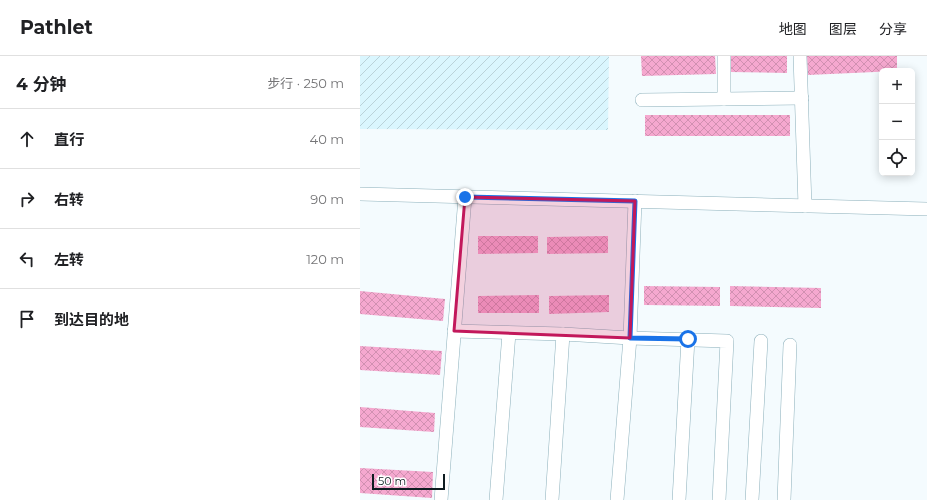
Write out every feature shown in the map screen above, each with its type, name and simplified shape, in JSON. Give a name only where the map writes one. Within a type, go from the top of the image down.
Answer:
[{"type":"street","points":[[724,56],[724,99]]},
{"type":"street","points":[[800,56],[805,206]]},
{"type":"street","points":[[642,100],[802,98]]},
{"type":"street","points":[[360,194],[927,209]]},
{"type":"street","points":[[440,500],[465,197]]},
{"type":"street","points":[[617,500],[630,338],[635,201]]},
{"type":"street","points":[[454,331],[727,341],[719,500]]},
{"type":"street","points":[[496,500],[508,333]]},
{"type":"street","points":[[552,500],[563,334]]},
{"type":"street","points":[[680,500],[688,339]]},
{"type":"street","points":[[752,500],[761,342]]},
{"type":"street","points":[[784,500],[790,345]]},
{"type":"highlighted area","points":[[465,197],[635,201],[630,338],[454,331]]},
{"type":"shaded area","points":[[360,56],[609,56],[608,130],[360,129]]},
{"type":"building","points":[[641,56],[715,56],[716,74],[642,76]]},
{"type":"building","points":[[731,56],[787,56],[787,73],[730,72]]},
{"type":"building","points":[[807,56],[897,56],[897,68],[879,68],[879,72],[808,75]]},
{"type":"building","points":[[645,115],[790,115],[790,136],[645,136]]},
{"type":"building","points":[[478,236],[538,236],[538,253],[478,254]]},
{"type":"building","points":[[608,236],[608,253],[547,254],[547,237]]},
{"type":"building","points":[[644,286],[720,287],[720,306],[644,305]]},
{"type":"building","points":[[730,286],[821,288],[821,308],[730,306]]},
{"type":"building","points":[[360,291],[445,299],[443,321],[360,314]]},
{"type":"building","points":[[539,295],[539,313],[478,313],[478,296]]},
{"type":"building","points":[[609,295],[609,312],[549,314],[549,296]]},
{"type":"building","points":[[360,346],[442,351],[440,375],[360,370]]},
{"type":"building","points":[[360,407],[435,413],[434,432],[360,427]]},
{"type":"building","points":[[360,468],[433,472],[432,498],[360,493]]},
{"type":"route","points":[[465,197],[635,201],[630,338],[688,339]]}]
